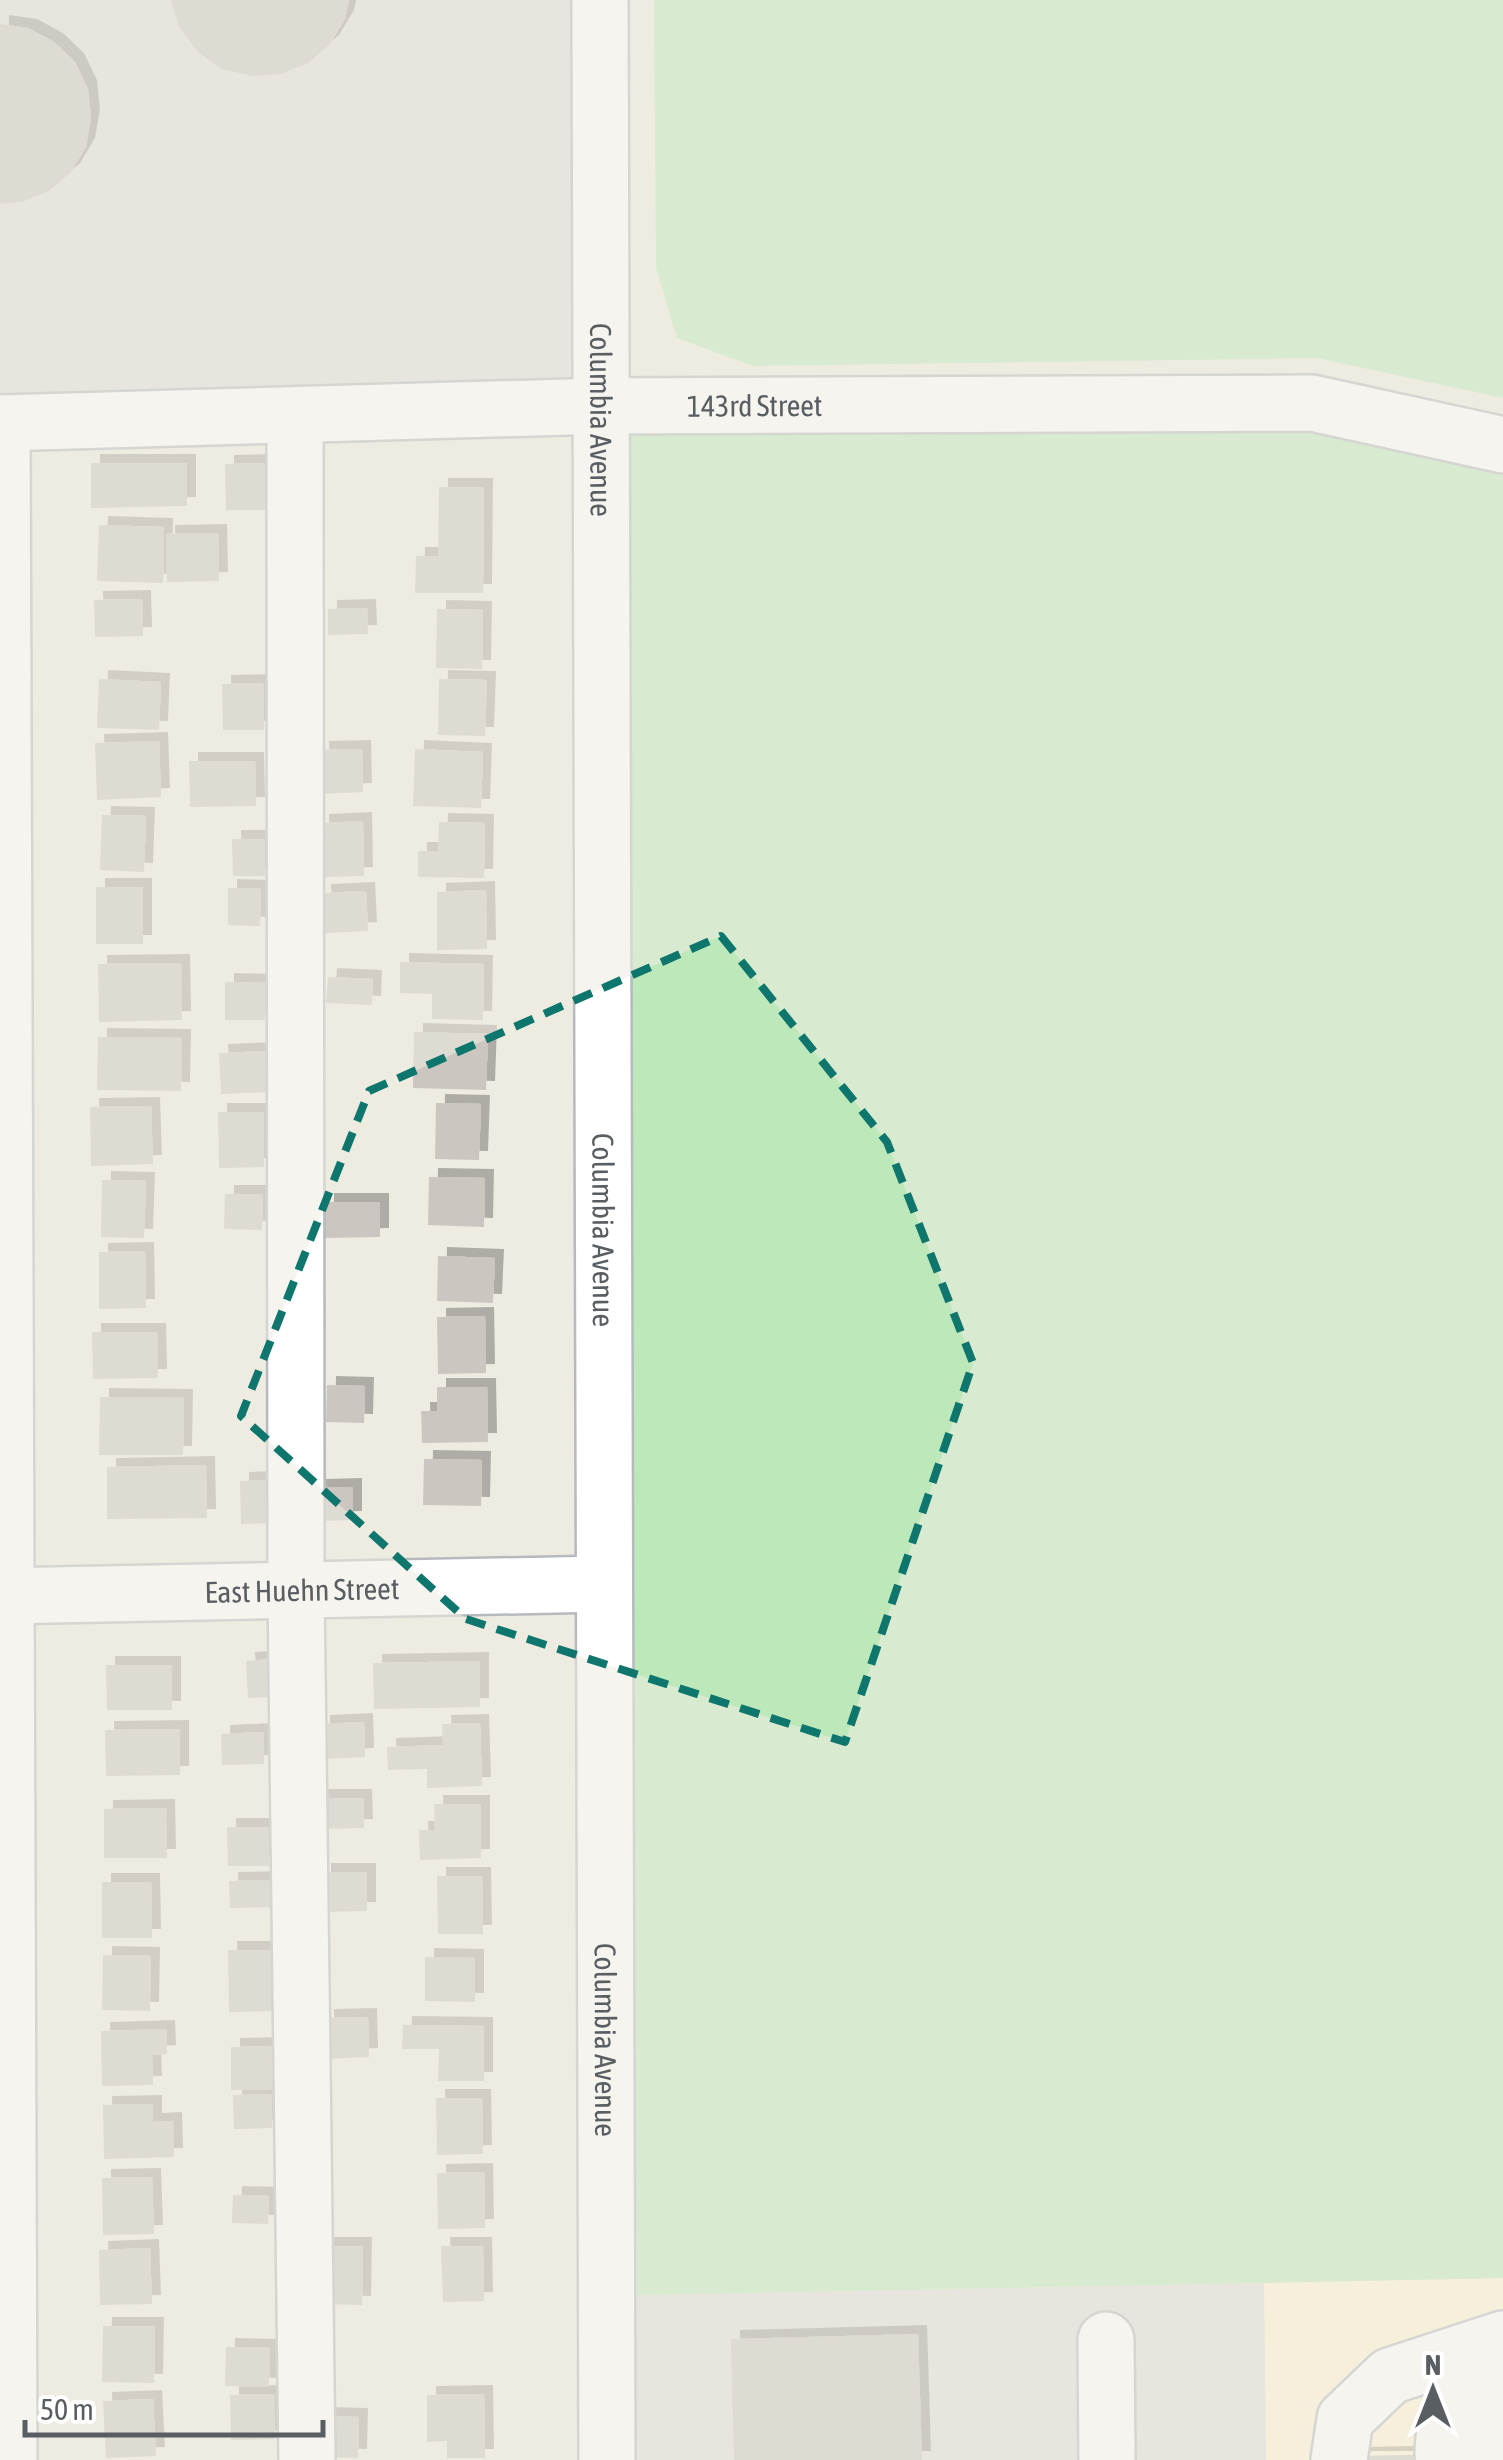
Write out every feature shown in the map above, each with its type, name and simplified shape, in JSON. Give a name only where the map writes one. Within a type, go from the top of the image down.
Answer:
[{"type":"street","name":"Columbia Avenue","points":[[600,0],[606,2460]]},
{"type":"street","name":"143rd Street","points":[[1,423],[295,418],[602,406],[1312,402],[1503,446]]},
{"type":"street","points":[[295,418],[296,1590],[307,2460]]},
{"type":"street","points":[[1,423],[9,2460]]},
{"type":"street","name":"East Huehn Street","points":[[4,1596],[604,1584]]},
{"type":"street","points":[[1106,2340],[1107,2460]]},
{"type":"street","points":[[1503,2342],[1462,2378],[1444,2424],[1469,2454],[1503,2394]]},
{"type":"street","points":[[1339,2460],[1345,2419],[1390,2376],[1503,2342]]},
{"type":"highlighted area","points":[[721,936],[887,1142],[973,1363],[845,1742],[466,1619],[241,1416],[369,1091]]},
{"type":"shaded area","points":[[0,0],[600,0],[602,406],[0,423]]},
{"type":"shaded area","points":[[1503,2278],[1503,2460],[1266,2460],[1264,2283]]},
{"type":"shaded area","points":[[1264,2283],[1266,2460],[607,2460],[606,2296]]},
{"type":"green space","points":[[654,0],[1503,0],[1503,398],[1317,358],[753,366],[677,338],[656,268]]},
{"type":"green space","points":[[960,403],[1503,445],[1503,2278],[606,2296],[602,406]]},
{"type":"building","points":[[171,0],[349,0],[345,19],[330,44],[308,63],[281,74],[252,76],[222,69],[198,52],[179,27]]},
{"type":"building","points":[[0,24],[28,28],[54,42],[75,62],[88,89],[91,118],[86,147],[71,172],[49,191],[22,202],[0,204]]},
{"type":"building","points":[[91,463],[187,463],[187,506],[91,508]]},
{"type":"building","points":[[271,463],[271,510],[226,510],[225,464]]},
{"type":"building","points":[[439,487],[484,487],[483,593],[415,593],[416,556],[438,556]]},
{"type":"building","points":[[99,525],[164,527],[163,583],[97,581]]},
{"type":"building","points":[[218,533],[219,581],[167,582],[166,534]]},
{"type":"building","points":[[142,599],[143,636],[95,637],[94,600]]},
{"type":"building","points":[[367,608],[368,634],[328,635],[328,609]]},
{"type":"building","points":[[437,609],[483,610],[482,669],[436,668]]},
{"type":"building","points":[[99,679],[161,682],[159,730],[97,728]]},
{"type":"building","points":[[439,679],[487,680],[485,736],[438,735]]},
{"type":"building","points":[[263,683],[264,730],[223,730],[222,684]]},
{"type":"building","points":[[159,741],[161,797],[97,800],[95,743]]},
{"type":"building","points":[[362,749],[363,792],[321,794],[320,750]]},
{"type":"building","points":[[415,749],[483,752],[481,808],[413,806]]},
{"type":"building","points":[[189,761],[255,761],[256,806],[190,807]]},
{"type":"building","points":[[102,815],[146,816],[144,872],[100,870]]},
{"type":"building","points":[[363,821],[364,876],[321,877],[320,823]]},
{"type":"building","points":[[439,822],[485,823],[484,878],[418,877],[418,851],[438,851]]},
{"type":"building","points":[[232,839],[265,839],[265,876],[233,876]]},
{"type":"building","points":[[96,887],[143,887],[143,944],[96,944]]},
{"type":"building","points":[[228,888],[261,889],[260,926],[228,925]]},
{"type":"building","points":[[486,890],[487,949],[437,950],[437,892]]},
{"type":"building","points":[[366,891],[368,931],[324,933],[322,893]]},
{"type":"building","points":[[400,962],[484,964],[483,1020],[432,1019],[432,994],[400,993]]},
{"type":"building","points":[[181,963],[182,1020],[99,1022],[98,964]]},
{"type":"building","points":[[328,977],[373,979],[372,1005],[326,1003]]},
{"type":"building","points":[[225,982],[266,983],[265,1020],[225,1020]]},
{"type":"building","points":[[414,1032],[488,1034],[486,1090],[413,1088]]},
{"type":"building","points":[[98,1037],[182,1038],[181,1091],[97,1090]]},
{"type":"building","points":[[270,1051],[271,1092],[221,1094],[219,1053]]},
{"type":"building","points":[[436,1103],[481,1104],[479,1160],[435,1159]]},
{"type":"building","points":[[151,1106],[153,1164],[91,1166],[90,1107]]},
{"type":"building","points":[[218,1112],[264,1112],[264,1167],[219,1168]]},
{"type":"building","points":[[429,1177],[485,1178],[484,1227],[428,1225]]},
{"type":"building","points":[[102,1180],[146,1181],[144,1238],[101,1237]]},
{"type":"building","points":[[225,1194],[263,1194],[262,1230],[224,1229]]},
{"type":"building","points":[[325,1202],[380,1202],[380,1237],[325,1238]]},
{"type":"building","points":[[145,1251],[146,1308],[99,1309],[99,1252]]},
{"type":"building","points":[[438,1256],[495,1258],[493,1303],[437,1301]]},
{"type":"building","points":[[485,1316],[486,1373],[438,1374],[437,1317]]},
{"type":"building","points":[[92,1332],[157,1332],[158,1378],[93,1379]]},
{"type":"building","points":[[327,1385],[365,1386],[364,1423],[326,1422]]},
{"type":"building","points":[[437,1387],[487,1387],[488,1442],[422,1443],[421,1411],[437,1411]]},
{"type":"building","points":[[100,1397],[184,1398],[183,1455],[99,1455]]},
{"type":"building","points":[[424,1459],[482,1460],[481,1506],[423,1505]]},
{"type":"building","points":[[206,1465],[207,1518],[107,1519],[107,1467]]},
{"type":"building","points":[[271,1480],[272,1523],[241,1524],[240,1481]]},
{"type":"building","points":[[353,1487],[353,1520],[318,1521],[317,1488]]},
{"type":"building","points":[[274,1659],[277,1697],[248,1698],[246,1661]]},
{"type":"building","points":[[480,1661],[480,1707],[374,1709],[373,1663]]},
{"type":"building","points":[[106,1665],[172,1665],[172,1710],[107,1710]]},
{"type":"building","points":[[364,1722],[365,1757],[321,1759],[321,1724]]},
{"type":"building","points":[[480,1723],[482,1786],[427,1788],[427,1769],[388,1770],[387,1747],[443,1745],[442,1724]]},
{"type":"building","points":[[180,1729],[180,1775],[106,1776],[105,1730]]},
{"type":"building","points":[[263,1732],[264,1764],[222,1765],[221,1734]]},
{"type":"building","points":[[319,1798],[363,1798],[364,1828],[320,1829]]},
{"type":"building","points":[[434,1804],[481,1804],[481,1858],[420,1860],[419,1830],[435,1830]]},
{"type":"building","points":[[166,1808],[167,1858],[104,1858],[104,1809]]},
{"type":"building","points":[[227,1827],[268,1827],[269,1866],[228,1866]]},
{"type":"building","points":[[322,1872],[367,1872],[367,1911],[322,1912]]},
{"type":"building","points":[[437,1876],[482,1876],[483,1934],[438,1934]]},
{"type":"building","points":[[273,1880],[274,1907],[230,1908],[229,1881]]},
{"type":"building","points":[[102,1882],[151,1882],[152,1938],[102,1938]]},
{"type":"building","points":[[228,1950],[275,1950],[276,2011],[229,2012]]},
{"type":"building","points":[[103,1955],[151,1956],[150,2011],[102,2010]]},
{"type":"building","points":[[425,1957],[475,1958],[475,2002],[425,2001]]},
{"type":"building","points":[[368,2017],[369,2057],[326,2059],[325,2018]]},
{"type":"building","points":[[403,2025],[484,2026],[484,2081],[438,2081],[439,2049],[402,2049]]},
{"type":"building","points":[[166,2029],[167,2054],[152,2055],[153,2085],[102,2086],[101,2031]]},
{"type":"building","points":[[275,2046],[275,2089],[231,2090],[231,2047]]},
{"type":"building","points":[[271,2094],[272,2128],[234,2129],[233,2095]]},
{"type":"building","points":[[436,2098],[482,2098],[483,2154],[437,2155]]},
{"type":"building","points":[[153,2104],[153,2122],[173,2121],[174,2157],[104,2159],[103,2105]]},
{"type":"building","points":[[484,2172],[485,2228],[438,2229],[437,2173]]},
{"type":"building","points":[[152,2177],[154,2234],[103,2235],[102,2178]]},
{"type":"building","points":[[233,2195],[269,2196],[268,2224],[232,2223]]},
{"type":"building","points":[[320,2246],[363,2246],[362,2305],[318,2304]]},
{"type":"building","points":[[441,2246],[483,2246],[484,2301],[443,2302]]},
{"type":"building","points":[[150,2248],[152,2304],[100,2305],[99,2250]]},
{"type":"building","points":[[103,2326],[155,2326],[154,2383],[102,2382]]},
{"type":"building","points":[[918,2334],[922,2460],[734,2460],[731,2339]]},
{"type":"building","points":[[226,2347],[270,2348],[269,2387],[225,2386]]},
{"type":"building","points":[[274,2394],[275,2439],[231,2440],[230,2395]]},
{"type":"building","points":[[484,2394],[485,2458],[447,2458],[447,2441],[427,2442],[427,2395]]},
{"type":"building","points":[[153,2399],[156,2456],[106,2458],[103,2401]]},
{"type":"building","points":[[321,2416],[359,2417],[358,2458],[320,2457]]},
{"type":"building","points":[[1503,2453],[1503,2460],[1353,2460],[1353,2456]]}]
